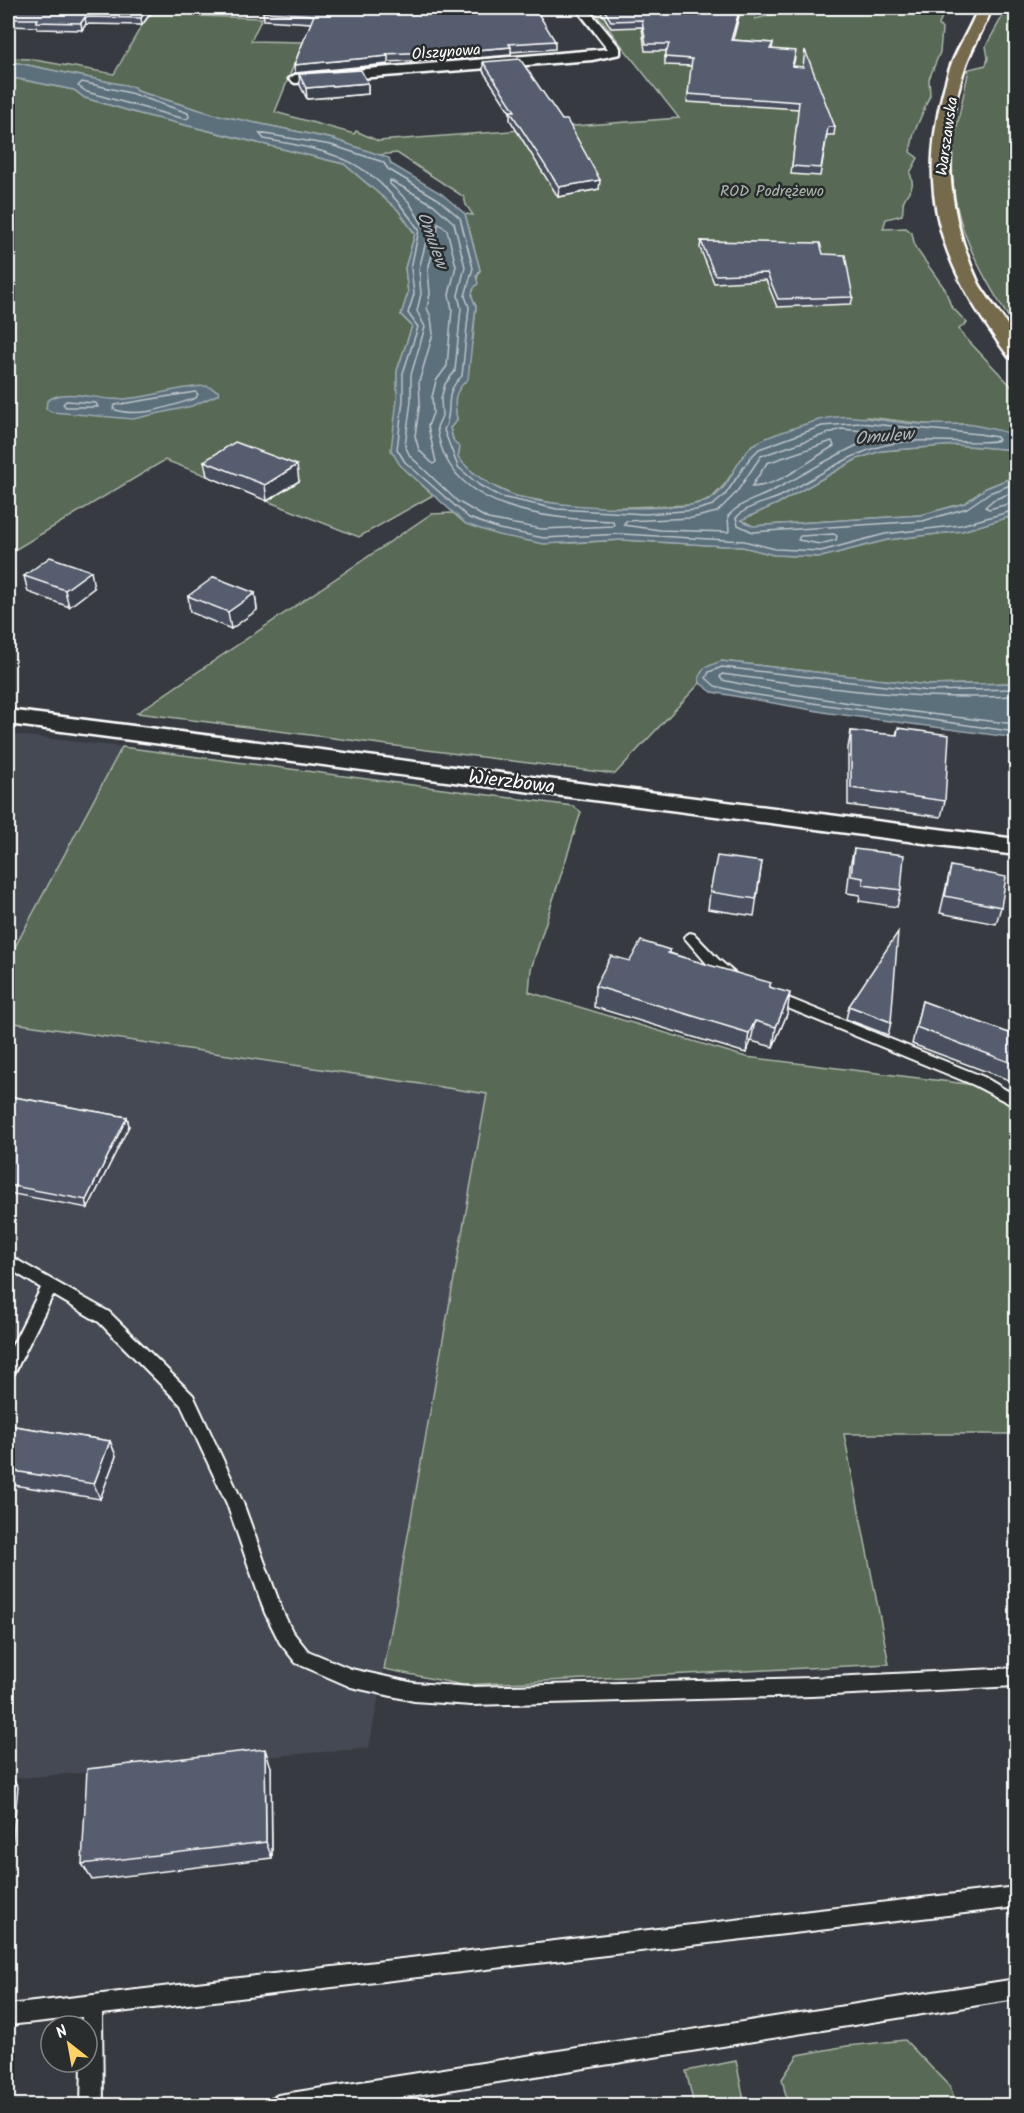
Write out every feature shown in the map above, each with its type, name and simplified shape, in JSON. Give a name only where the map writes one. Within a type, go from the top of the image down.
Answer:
[{"type":"main road","name":"Warszawska","points":[[985,8],[978,27],[965,45],[956,74],[941,143],[939,174],[942,211],[950,239],[970,282],[1017,353]]},
{"type":"main road","points":[[960,26],[958,36],[965,45]]},
{"type":"street","name":"Olszynowa","points":[[295,79],[592,56],[616,51],[581,8]]},
{"type":"street","name":"Wierzbowa","points":[[8,717],[1017,847]]},
{"type":"lane","points":[[690,937],[713,963],[750,987],[979,1081],[1017,1102]]},
{"type":"lane","points":[[8,1262],[104,1317],[187,1400],[235,1503],[274,1613],[286,1637],[302,1657],[351,1678],[414,1692],[471,1696],[812,1687],[1017,1677]]},
{"type":"lane","points":[[8,1369],[50,1286]]},
{"type":"lane","points":[[8,2016],[1017,1897]]},
{"type":"lane","points":[[278,2106],[1017,1989]]},
{"type":"lane","points":[[92,2006],[92,2106]]},
{"type":"shaded area","points":[[8,734],[122,747],[8,960]]},
{"type":"shaded area","points":[[8,1022],[487,1093],[369,1748],[8,1779]]},
{"type":"green space","name":"ROD Podrężewo","points":[[156,8],[200,8],[198,16],[262,18],[251,41],[303,42],[275,112],[354,134],[356,131],[378,141],[679,118],[592,8],[756,8],[755,19],[796,9],[794,8],[930,8],[933,13],[943,13],[939,25],[942,29],[940,52],[929,79],[930,95],[914,133],[910,152],[918,158],[910,173],[912,186],[903,202],[902,215],[886,219],[883,229],[906,228],[912,233],[915,247],[945,289],[951,306],[967,323],[959,329],[962,334],[1016,391],[1016,435],[965,424],[941,426],[867,417],[789,432],[752,445],[725,484],[711,499],[691,505],[597,508],[515,496],[491,485],[464,466],[458,457],[450,428],[457,420],[454,400],[473,339],[476,306],[471,297],[480,270],[465,214],[473,215],[464,197],[397,153],[378,155],[333,139],[213,114],[137,91],[133,87],[8,61],[8,58],[29,59],[114,74],[142,25]]},
{"type":"green space","points":[[1007,8],[1016,8],[1016,329],[990,287],[968,242],[960,219],[952,171],[955,136],[969,69],[986,65],[988,58],[986,46]]},
{"type":"green space","points":[[8,77],[74,90],[85,98],[140,114],[344,164],[398,210],[415,234],[405,268],[408,293],[401,315],[412,326],[397,371],[400,465],[433,495],[359,537],[267,501],[298,481],[237,457],[207,476],[165,460],[8,554]]},
{"type":"green space","points":[[956,445],[1016,450],[1016,476],[986,488],[965,503],[921,515],[753,526],[741,520],[779,503],[857,459],[881,451]]},
{"type":"green space","points":[[453,513],[466,524],[571,543],[622,540],[743,547],[774,555],[821,557],[887,540],[962,531],[1016,515],[1016,683],[928,685],[721,661],[699,677],[700,683],[615,774],[137,713],[431,514]]},
{"type":"green space","points":[[122,747],[573,806],[581,812],[531,969],[529,992],[746,1057],[1016,1090],[1016,1434],[844,1434],[889,1664],[463,1685],[384,1669],[487,1094],[8,1022],[8,960]]},
{"type":"green space","points":[[905,2040],[950,2087],[956,2105],[788,2105],[782,2079],[798,2055],[847,2046]]},
{"type":"green space","points":[[736,2061],[745,2105],[694,2105],[686,2071]]},
{"type":"water","name":"Omulew","points":[[8,61],[134,87],[137,91],[213,114],[333,139],[389,158],[391,164],[442,194],[465,214],[480,270],[476,276],[478,284],[472,292],[476,306],[468,379],[457,393],[455,402],[457,420],[450,428],[453,440],[460,448],[458,457],[463,463],[483,480],[505,492],[553,503],[613,508],[673,507],[696,504],[718,494],[746,452],[764,439],[819,420],[862,417],[912,424],[963,424],[983,427],[1016,435],[1016,450],[956,445],[881,451],[857,459],[779,503],[741,520],[753,526],[921,515],[965,503],[986,488],[1016,476],[1016,515],[962,531],[887,540],[821,557],[774,555],[743,547],[622,540],[544,544],[498,535],[466,524],[400,465],[391,450],[397,399],[397,371],[412,326],[401,315],[408,293],[405,268],[415,234],[398,210],[344,164],[140,114],[85,98],[74,90],[8,77]]},
{"type":"water","points":[[207,386],[218,391],[219,394],[192,406],[133,419],[52,412],[46,409],[47,401],[61,395],[123,399]]},
{"type":"water","points":[[721,661],[928,685],[1016,683],[1016,738],[829,713],[712,692],[700,683],[699,677],[704,668]]},
{"type":"building","points":[[8,8],[148,8],[141,18],[85,17],[81,23],[8,19]]},
{"type":"building","points":[[266,8],[535,8],[555,41],[509,44],[511,47],[475,50],[386,54],[388,56],[294,65],[314,15],[263,12]]},
{"type":"building","points":[[603,8],[740,8],[731,40],[773,43],[770,49],[796,51],[792,66],[803,67],[805,50],[835,127],[828,127],[821,168],[792,166],[799,102],[688,94],[692,59],[665,57],[669,44],[646,44],[642,20],[611,21]]},
{"type":"building","points":[[520,59],[562,120],[567,120],[600,180],[559,187],[510,111],[515,111],[483,62]]},
{"type":"building","points":[[361,70],[368,83],[306,88],[299,74]]},
{"type":"building","points":[[701,241],[820,243],[823,254],[845,255],[853,297],[778,299],[767,273],[715,275]]},
{"type":"building","points":[[235,442],[297,465],[265,485],[204,461]]},
{"type":"building","points":[[50,557],[91,571],[65,590],[24,576]]},
{"type":"building","points":[[214,577],[255,593],[228,612],[188,596]]},
{"type":"building","points":[[898,728],[949,735],[945,801],[851,788],[851,731],[897,735]]},
{"type":"building","points":[[854,849],[904,855],[901,890],[863,885],[863,878],[851,876]]},
{"type":"building","points":[[717,856],[762,862],[756,899],[710,892]]},
{"type":"building","points":[[951,866],[1006,877],[1001,907],[945,896]]},
{"type":"building","points":[[898,932],[891,1022],[849,1006]]},
{"type":"building","points":[[641,941],[670,950],[668,953],[771,983],[769,987],[790,993],[776,1027],[755,1021],[749,1033],[595,986],[611,956],[630,961]]},
{"type":"building","points":[[922,1001],[1017,1036],[1017,1065],[916,1027]]},
{"type":"building","points":[[8,1096],[127,1117],[86,1200],[8,1185]]},
{"type":"building","points":[[8,1425],[110,1441],[94,1484],[8,1470]]},
{"type":"building","points":[[265,1749],[266,1842],[82,1864],[87,1769]]}]
